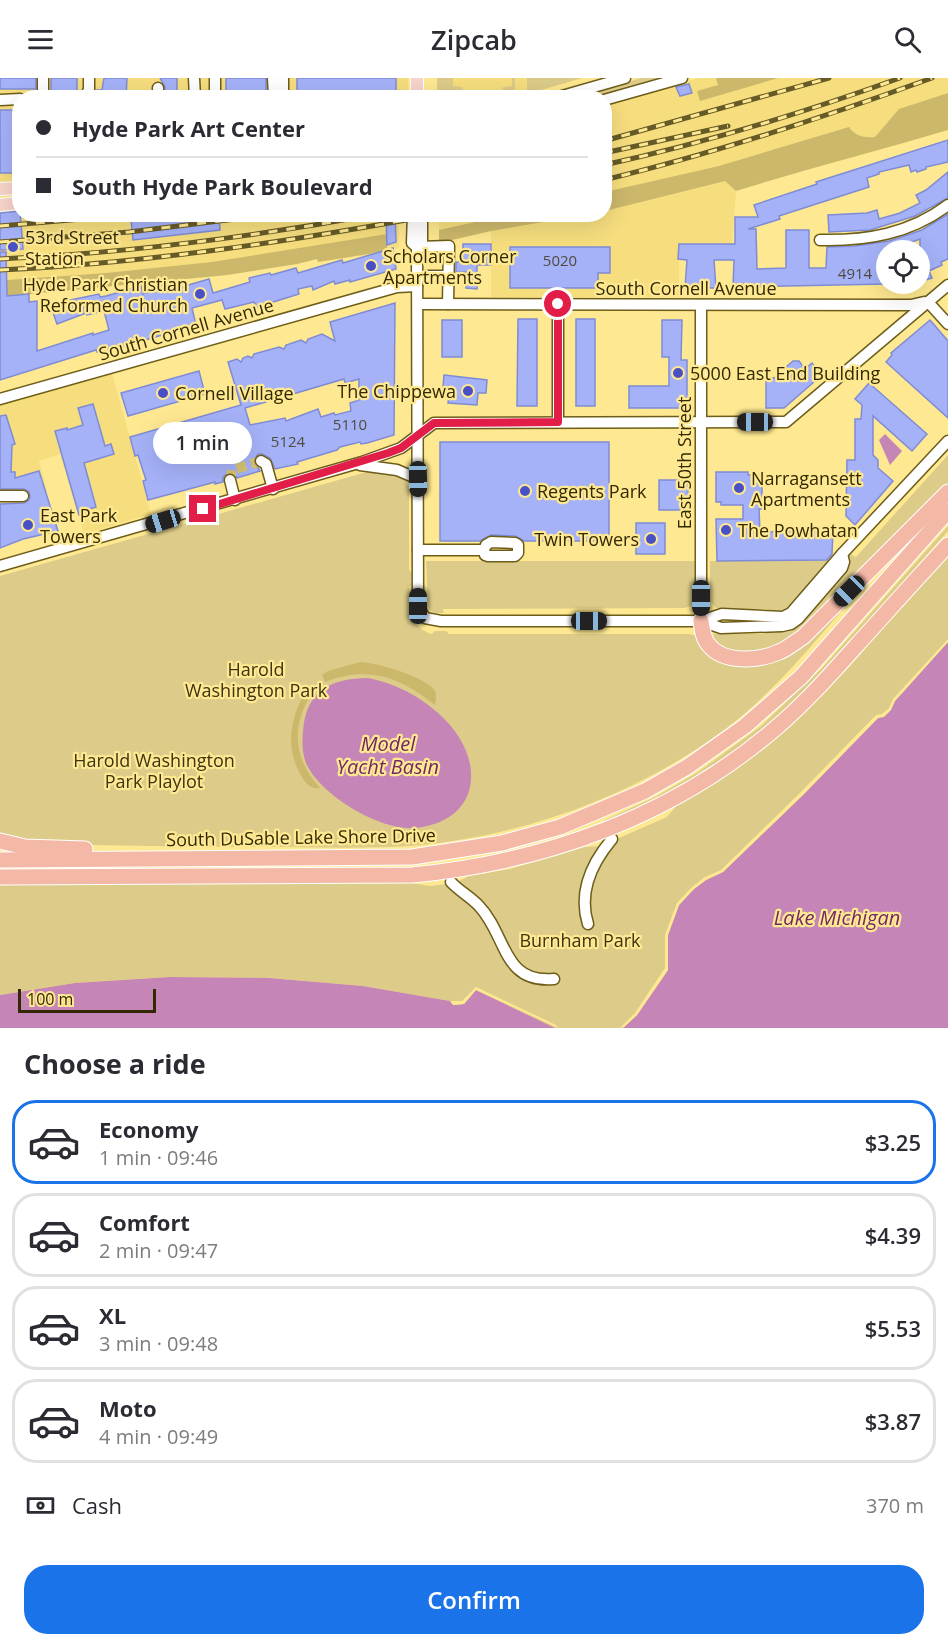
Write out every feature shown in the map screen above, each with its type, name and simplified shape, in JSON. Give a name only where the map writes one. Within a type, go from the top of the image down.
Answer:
[{"type":"highway","points":[[701,621],[702,632],[708,644],[720,654],[739,659],[761,658],[780,652],[803,637],[948,492]]},
{"type":"highway","name":"South DuSable Lake Shore Drive","points":[[0,860],[412,857],[502,843],[561,827],[645,791],[718,746],[775,701],[801,676],[948,511]]},
{"type":"highway","name":"South DuSable Lake Shore Drive","points":[[0,877],[412,875],[446,872],[505,861],[576,842],[623,824],[687,790],[777,728],[815,691],[948,545]]},
{"type":"highway","points":[[0,841],[14,846],[44,848],[306,851],[336,859]]},
{"type":"street","points":[[583,90],[625,78]]},
{"type":"street","points":[[612,98],[682,78]]},
{"type":"street","points":[[820,240],[850,241],[902,230],[948,205]]},
{"type":"street","points":[[412,222],[412,243],[417,247],[449,246],[448,304]]},
{"type":"street","points":[[417,247],[422,243],[422,222]]},
{"type":"street","points":[[417,247],[418,606],[425,618],[441,621],[701,621],[722,614],[783,617],[791,613],[842,554],[948,441]]},
{"type":"street","name":"South Cornell Avenue","points":[[0,399],[417,281],[449,276]]},
{"type":"street","points":[[0,566],[354,465],[401,448],[434,423],[786,422],[948,285]]},
{"type":"street","points":[[928,302],[948,324]]},
{"type":"street","name":"South Cornell Avenue","points":[[418,304],[911,305],[928,302]]},
{"type":"street","points":[[558,304],[558,422]]},
{"type":"street","name":"East 50th Street","points":[[701,305],[701,621]]},
{"type":"street","points":[[261,461],[266,464],[273,489]]},
{"type":"street","points":[[354,465],[397,470],[418,479]]},
{"type":"street","points":[[230,480],[235,500]]},
{"type":"street","points":[[0,496],[23,496]]},
{"type":"street","points":[[418,550],[484,550]]},
{"type":"street","points":[[701,621],[721,628],[790,624],[798,619],[842,568],[844,562],[842,554]]},
{"type":"street","points":[[768,616],[771,622],[768,627]]},
{"type":"street","points":[[588,924],[584,912],[584,893],[589,873],[600,852],[612,839]]},
{"type":"street","points":[[451,882],[480,907],[492,924],[506,953],[518,969],[528,977],[541,980],[554,979]]},
{"type":"shaded area","points":[[0,78],[188,78],[189,85],[201,85],[201,78],[408,78],[408,90],[12,90],[12,183],[0,183]]},
{"type":"shaded area","points":[[437,78],[582,78],[542,90],[437,90]]},
{"type":"shaded area","points":[[699,78],[948,78],[948,130],[736,191],[732,244],[679,244],[679,297],[491,297],[491,231],[439,243],[439,222],[612,222],[612,102]]},
{"type":"shaded area","points":[[716,78],[778,78],[700,101],[697,91],[718,85]]},
{"type":"shaded area","points":[[948,93],[948,130],[736,191],[725,181],[612,209],[612,190],[719,166],[849,127],[860,136],[875,137],[899,109]]},
{"type":"shaded area","points":[[12,210],[12,222],[399,222],[399,248],[376,254],[318,262],[317,259],[227,275],[0,297],[0,211]]},
{"type":"shaded area","points":[[475,222],[543,222],[439,243],[439,230]]},
{"type":"shaded area","points":[[387,234],[387,251],[318,262],[317,259],[227,275],[0,297],[0,284],[7,284],[7,280],[212,262]]},
{"type":"shaded area","points":[[112,373],[151,514],[84,534],[60,454],[39,461],[47,491],[27,496],[0,496],[0,406]]},
{"type":"shaded area","points":[[360,662],[388,667],[422,681],[435,691],[435,705],[409,687],[369,674],[355,674],[325,682],[322,675],[328,671]]},
{"type":"shaded area","points":[[307,689],[310,696],[300,720],[298,744],[305,766],[320,788],[311,787],[304,780],[296,766],[291,744],[293,722]]},
{"type":"green space","points":[[437,78],[453,78],[453,86],[462,87],[463,90],[437,90]]},
{"type":"green space","points":[[512,78],[515,78],[515,90],[502,90],[503,87],[512,86]]},
{"type":"green space","points":[[527,78],[582,78],[541,90],[527,90]]},
{"type":"green space","points":[[641,78],[664,78],[612,93],[612,90],[600,90]]},
{"type":"green space","points":[[948,455],[948,485],[802,630],[784,644],[749,653],[726,649],[710,636],[711,634],[764,634],[773,630],[845,567],[849,553],[856,557]]},
{"type":"green space","name":"Harold Washington Park","points":[[370,471],[399,475],[409,489],[411,609],[419,627],[432,634],[435,631],[446,631],[449,634],[689,634],[697,636],[703,645],[761,662],[877,570],[780,680],[759,701],[713,738],[643,780],[569,812],[530,824],[450,841],[410,846],[373,847],[17,844],[0,838],[0,576]]},
{"type":"green space","points":[[948,526],[948,531],[793,703],[750,739],[705,771],[657,799],[606,822],[605,820],[657,796],[698,772],[761,726],[822,668]]},
{"type":"green space","name":"Burnham Park","points":[[948,555],[948,642],[668,970],[640,1010],[623,1028],[555,1028],[476,990],[464,1004],[453,1005],[450,1001],[363,986],[269,978],[170,977],[75,983],[0,995],[0,884],[411,883],[430,886],[455,883],[469,876],[510,869],[584,847],[601,846],[667,817],[677,805],[731,772],[792,724],[849,667]]},
{"type":"green space","points":[[834,560],[785,613],[771,613],[766,609],[722,609],[716,608],[710,601],[710,561]]},
{"type":"green space","points":[[426,561],[695,561],[695,599],[691,606],[684,608],[443,609],[444,613],[434,613],[428,607]]},
{"type":"water","points":[[885,434],[902,451],[890,465],[879,440]]},
{"type":"water","name":"Lake Michigan","points":[[948,642],[948,1028],[623,1028],[637,1015],[668,970],[668,935],[679,905],[706,880],[723,872],[878,718],[887,714],[895,701]]},
{"type":"water","name":"Model Yacht Basin","points":[[368,678],[391,684],[423,701],[442,716],[461,741],[471,774],[469,790],[463,804],[452,815],[436,824],[415,828],[401,827],[385,824],[369,817],[353,809],[324,787],[306,763],[303,731],[305,717],[315,697],[332,684]]},
{"type":"water","points":[[170,977],[269,978],[363,986],[450,1001],[454,1005],[464,1004],[476,990],[555,1028],[0,1028],[0,995],[75,983]]},
{"type":"pier","points":[[948,639],[948,642],[895,701],[891,710],[884,717],[878,718],[723,872],[694,889],[679,905],[668,935],[668,970],[637,1015],[620,1028],[635,1013],[665,968],[665,935],[677,903],[705,877],[721,870],[876,715],[882,714],[889,708],[893,699]]},
{"type":"pier","points":[[476,987],[558,1028],[476,990],[464,1004],[453,1005],[450,1001],[462,1001]]},
{"type":"building","points":[[0,78],[36,78],[36,89],[0,89]]},
{"type":"building","points":[[51,78],[77,78],[77,90],[51,90]]},
{"type":"building","points":[[104,78],[127,78],[126,90],[102,90]]},
{"type":"building","points":[[160,78],[177,78],[177,90],[165,90]]},
{"type":"building","points":[[226,78],[266,78],[266,90],[226,90]]},
{"type":"building","points":[[297,78],[396,78],[396,90],[297,90]]},
{"type":"building","points":[[689,84],[692,93],[680,96],[676,87]]},
{"type":"building","points":[[0,110],[12,110],[12,173],[0,173]]},
{"type":"building","points":[[948,140],[948,162],[926,167],[917,172],[916,170],[911,172],[909,165],[879,172],[867,178],[869,187],[779,216],[780,219],[748,229],[756,229],[757,269],[786,268],[786,230],[809,230],[809,268],[826,268],[827,247],[876,243],[876,284],[733,287],[734,260],[714,260],[716,288],[685,288],[687,260],[678,259],[679,244],[735,244],[735,217],[758,217],[754,205],[817,184],[816,182]]},
{"type":"building","points":[[948,172],[948,198],[915,216],[870,230],[829,232],[828,215],[867,213],[877,210],[879,219],[900,213],[920,203],[916,195]]},
{"type":"building","points":[[12,212],[12,222],[21,222],[23,249],[0,250],[0,213]]},
{"type":"building","points":[[948,214],[948,259],[941,262],[942,265],[930,271],[930,240],[892,240],[922,230]]},
{"type":"building","points":[[131,222],[220,222],[220,230],[133,240]]},
{"type":"building","points":[[386,222],[395,222],[396,242],[387,245]]},
{"type":"building","points":[[463,244],[491,244],[491,265],[477,265],[477,289],[466,288],[466,272],[456,272],[456,262],[463,262]]},
{"type":"building","points":[[510,247],[610,247],[610,273],[598,273],[598,288],[510,288]]},
{"type":"building","points":[[393,248],[396,269],[350,282],[350,280],[335,284],[334,281],[313,290],[312,286],[298,289],[299,294],[257,307],[254,302],[225,309],[222,300],[192,308],[196,325],[115,349],[114,347],[97,352],[96,350],[0,380],[0,252],[6,252],[7,296],[29,294],[29,302],[37,301],[37,351],[109,330],[104,311],[87,315],[86,313],[57,324],[51,307],[66,303],[65,301],[99,294],[100,297],[106,296],[141,286],[143,294],[168,283],[169,286],[177,283],[178,288],[209,279],[213,293],[250,282],[249,278],[296,268],[298,273]]},
{"type":"building","points":[[395,303],[394,435],[367,443],[361,444],[360,442],[340,447],[337,450],[297,462],[298,464],[275,469],[270,458],[258,454],[254,461],[260,471],[237,478],[233,473],[228,473],[223,477],[223,482],[215,484],[215,482],[148,500],[143,481],[146,480],[138,455],[135,456],[130,437],[241,405],[228,362],[237,359],[241,362],[248,356],[252,358],[254,354],[279,347],[284,349],[286,345],[301,340],[306,343],[308,339],[322,334],[335,341],[330,322]],"holes":[[[344,379],[345,383],[359,379],[359,400],[350,403],[351,411],[321,417],[318,409],[286,421],[285,418],[250,425],[245,408]]]},
{"type":"building","points":[[518,319],[537,319],[537,406],[517,406]]},
{"type":"building","points":[[576,319],[595,319],[595,406],[576,406]]},
{"type":"building","points":[[442,320],[462,320],[462,357],[442,357]]},
{"type":"building","name":"5000 East End Building","points":[[662,320],[682,320],[681,360],[687,360],[687,408],[629,408],[629,386],[669,386],[669,357],[662,357]]},
{"type":"building","points":[[930,320],[948,341],[948,418],[886,362],[892,355],[891,353]]},
{"type":"building","points":[[793,361],[799,361],[805,369],[812,363],[822,375],[784,408],[766,408],[766,381],[768,378],[793,377],[785,368]]},
{"type":"building","name":"Cornell Village","points":[[199,371],[205,394],[128,416],[121,393]]},
{"type":"building","name":"The Chippewa","points":[[444,375],[487,380],[486,393],[478,393],[477,405],[448,403],[450,390],[443,388]]},
{"type":"building","points":[[869,383],[927,434],[912,451],[873,416],[873,455],[878,460],[878,468],[893,481],[855,525],[846,516],[847,460],[855,460],[855,419],[861,419],[862,405],[855,399]]},
{"type":"building","points":[[93,404],[105,446],[111,444],[114,454],[84,463],[96,507],[89,509],[90,512],[79,515],[55,431],[83,425],[78,408]]},
{"type":"building","points":[[6,415],[15,444],[12,445],[11,472],[15,472],[15,478],[39,471],[58,531],[23,539],[0,548],[0,504],[24,503],[30,497],[29,492],[24,489],[0,489],[0,416]]},
{"type":"building","name":"Regents Park","points":[[440,442],[609,442],[609,541],[524,541],[515,536],[491,535],[480,541],[440,541]]},
{"type":"building","points":[[716,472],[748,472],[748,475],[762,475],[762,509],[759,509],[760,532],[833,530],[832,554],[827,560],[717,561],[716,519],[743,519],[743,505],[721,505],[721,502],[716,502]]},
{"type":"building","name":"Twin Towers","points":[[659,480],[688,480],[688,510],[659,510]]},
{"type":"building","name":"Twin Towers","points":[[636,523],[665,523],[665,554],[636,554]]},
{"type":"tunnel","points":[[230,480],[232,470],[261,461]]},
{"type":"railway","points":[[612,139],[829,78]]},
{"type":"railway","points":[[612,163],[754,126],[900,78]]},
{"type":"railway","points":[[612,178],[770,134],[932,78]]},
{"type":"railway","points":[[612,151],[728,126]]},
{"type":"railway","points":[[0,226],[47,222]]},
{"type":"railway","points":[[0,242],[129,232],[211,222]]},
{"type":"railway","points":[[0,259],[95,253],[190,243],[330,222]]},
{"type":"railway","points":[[0,270],[55,267],[220,250],[393,222]]},
{"type":"place","name":"53rd Street Station","points":[[13,247]]},
{"type":"place","name":"Scholars Corner Apartments","points":[[371,266]]},
{"type":"place","name":"Hyde Park Christian Reformed Church","points":[[200,294]]},
{"type":"place","name":"5000 East End Building","points":[[678,373]]},
{"type":"place","name":"The Chippewa","points":[[468,391]]},
{"type":"place","name":"Cornell Village","points":[[163,393]]},
{"type":"place","name":"Narragansett Apartments","points":[[739,488]]},
{"type":"place","name":"Regents Park","points":[[525,491]]},
{"type":"place","name":"East Park Towers","points":[[28,525]]},
{"type":"place","name":"The Powhatan","points":[[726,530]]},
{"type":"place","name":"Twin Towers","points":[[651,539]]},
{"type":"route","points":[[203,509],[388,453],[401,448],[434,423],[558,422],[558,304]]},
{"type":"park label","name":"Harold Washington Park Playlot","points":[[154,770]]}]
